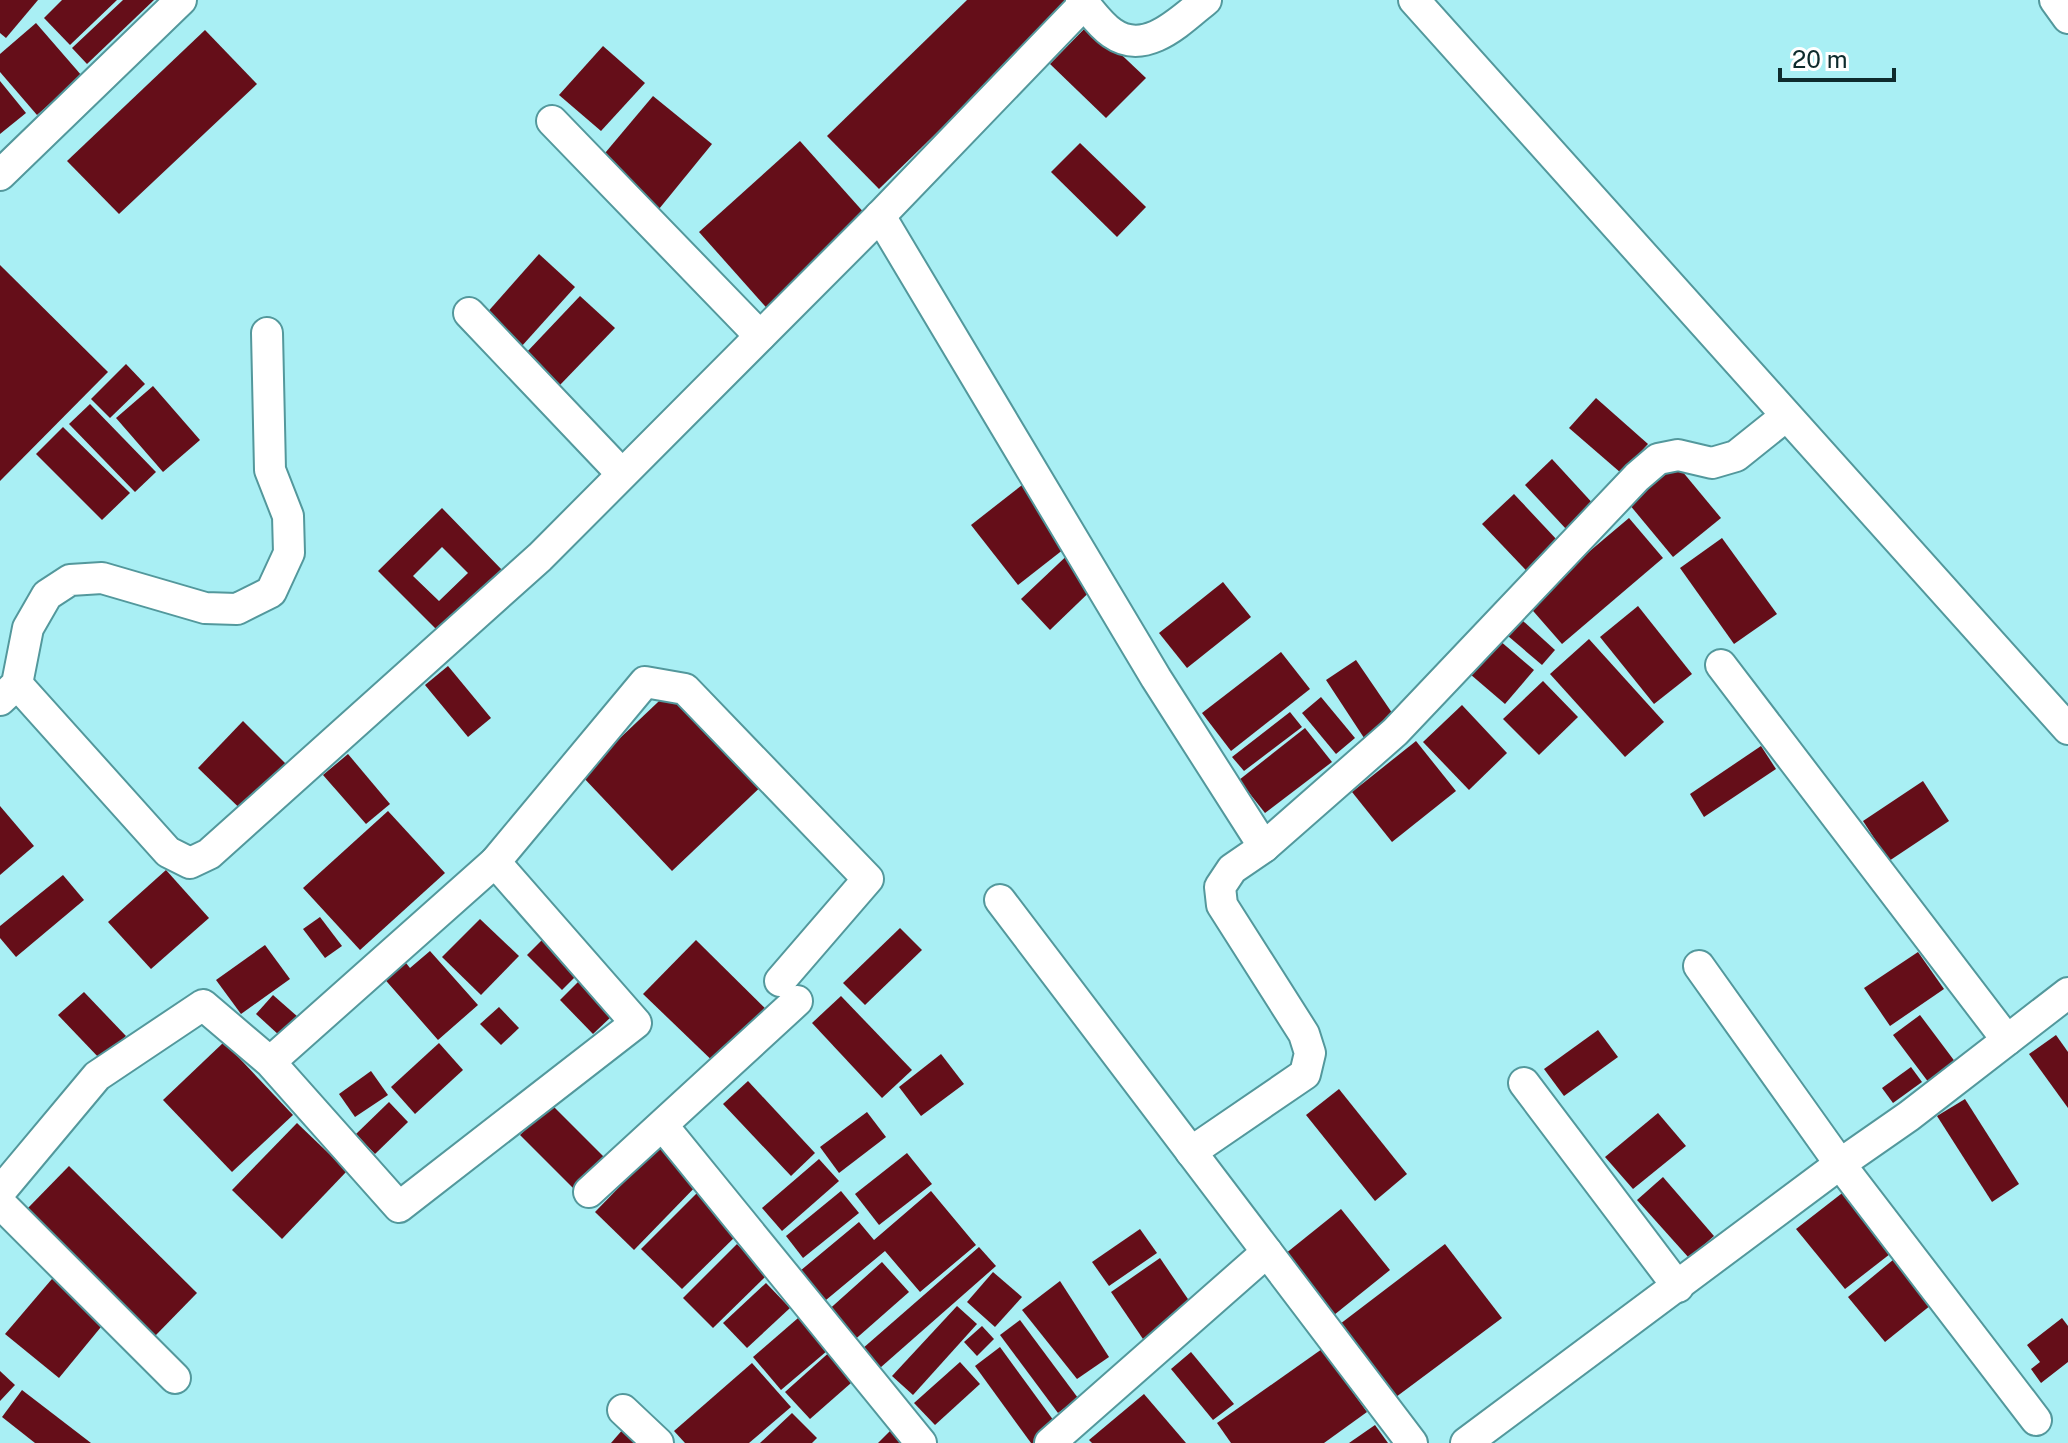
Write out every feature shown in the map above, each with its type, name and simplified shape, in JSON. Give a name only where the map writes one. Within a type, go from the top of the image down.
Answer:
[{"type":"street","points":[[0,175],[181,0]]},
{"type":"street","points":[[267,333],[270,470],[288,516],[289,553],[271,592],[237,609],[205,608],[102,578],[70,580],[47,595],[28,628],[8,692],[168,852],[190,863],[209,854],[517,578],[880,216],[1083,2],[1112,33],[1132,42],[1160,36],[1206,0]]},
{"type":"street","points":[[1414,0],[2068,729]]},
{"type":"street","points":[[2055,0],[2068,18]]},
{"type":"street","points":[[552,121],[760,336]]},
{"type":"street","points":[[880,216],[1148,665],[1264,847]]},
{"type":"street","points":[[469,313],[622,474]]},
{"type":"street","points":[[1191,1152],[1305,1074],[1310,1053],[1304,1034],[1222,905],[1220,887],[1232,869],[1264,847],[1395,732],[1637,477],[1658,459],[1678,455],[1712,463],[1736,456],[1786,416]]},
{"type":"street","points":[[1721,665],[2007,1040]]},
{"type":"street","points":[[270,1062],[495,862],[645,682],[685,689],[868,879],[789,991],[663,1126],[589,1192]]},
{"type":"street","points":[[0,1192],[97,1076],[203,1005],[270,1062],[399,1207],[636,1023],[495,862]]},
{"type":"street","points":[[1000,900],[1412,1443]]},
{"type":"street","points":[[1699,966],[1840,1164],[2036,1420]]},
{"type":"street","points":[[1466,1443],[1909,1116],[2007,1040],[2063,1007]]},
{"type":"street","points":[[1524,1083],[1678,1287]]},
{"type":"street","points":[[663,1126],[921,1443]]},
{"type":"street","points":[[0,1203],[175,1378]]},
{"type":"street","points":[[1050,1443],[1267,1252]]},
{"type":"street","points":[[623,1410],[658,1443]]},
{"type":"building","points":[[0,0],[38,0],[6,38],[0,33]]},
{"type":"building","points":[[62,0],[117,0],[70,45],[44,18]]},
{"type":"building","points":[[123,0],[154,0],[87,64],[72,48]]},
{"type":"building","points":[[967,0],[1073,0],[879,189],[827,136]]},
{"type":"building","points":[[36,23],[82,76],[37,115],[0,72],[0,54]]},
{"type":"building","points":[[1089,24],[1146,78],[1106,118],[1050,64]]},
{"type":"building","points":[[205,30],[257,84],[119,214],[67,161]]},
{"type":"building","points":[[603,46],[645,83],[601,131],[559,95]]},
{"type":"building","points":[[0,81],[26,113],[0,134]]},
{"type":"building","points":[[653,96],[712,144],[659,209],[600,159]]},
{"type":"building","points":[[800,141],[875,225],[773,315],[699,232]]},
{"type":"building","points":[[1080,143],[1146,207],[1117,237],[1051,172]]},
{"type":"building","points":[[539,254],[575,287],[521,347],[485,315]]},
{"type":"building","points":[[0,265],[108,372],[0,481]]},
{"type":"building","points":[[580,296],[615,328],[559,386],[525,354]]},
{"type":"building","points":[[126,364],[145,384],[110,418],[91,399]]},
{"type":"building","points":[[153,386],[200,440],[163,472],[116,418]]},
{"type":"building","points":[[1596,398],[1648,444],[1621,473],[1569,428]]},
{"type":"building","points":[[90,404],[156,472],[135,492],[69,424]]},
{"type":"building","points":[[63,427],[130,493],[102,520],[36,454]]},
{"type":"building","points":[[1552,459],[1608,520],[1581,545],[1525,485]]},
{"type":"building","points":[[1677,465],[1721,518],[1673,557],[1629,504]]},
{"type":"building","points":[[1040,471],[1087,531],[1018,585],[971,525]]},
{"type":"building","points":[[1514,494],[1572,556],[1540,585],[1482,524]]},
{"type":"building","points":[[442,508],[503,571],[439,632],[378,571]],"holes":[[[442,547],[468,573],[439,601],[413,576]]]},
{"type":"building","points":[[1629,518],[1663,558],[1562,644],[1527,604]]},
{"type":"building","points":[[1722,538],[1777,614],[1734,644],[1680,568]]},
{"type":"building","points":[[1075,548],[1104,578],[1050,630],[1021,599]]},
{"type":"building","points":[[1223,582],[1251,617],[1187,668],[1159,633]]},
{"type":"building","points":[[1638,606],[1692,674],[1654,704],[1600,637]]},
{"type":"building","points":[[1522,620],[1555,650],[1542,665],[1508,636]]},
{"type":"building","points":[[1589,639],[1664,722],[1625,757],[1550,674]]},
{"type":"building","points":[[1499,640],[1534,670],[1505,704],[1470,674]]},
{"type":"building","points":[[1281,652],[1310,689],[1231,751],[1202,713]]},
{"type":"building","points":[[1356,660],[1399,723],[1368,744],[1326,680]]},
{"type":"building","points":[[448,666],[491,718],[468,737],[425,685]]},
{"type":"building","points":[[1543,681],[1578,717],[1539,755],[1503,719]]},
{"type":"building","points":[[676,685],[767,781],[672,871],[581,775]]},
{"type":"building","points":[[1321,697],[1355,738],[1336,754],[1302,713]]},
{"type":"building","points":[[1462,705],[1507,753],[1469,790],[1423,742]]},
{"type":"building","points":[[1290,712],[1302,727],[1244,771],[1232,757]]},
{"type":"building","points":[[243,721],[300,778],[255,823],[198,768]]},
{"type":"building","points":[[1305,728],[1332,762],[1265,813],[1239,780]]},
{"type":"building","points":[[1416,741],[1456,791],[1392,842],[1352,792]]},
{"type":"building","points":[[1761,746],[1776,769],[1704,817],[1690,794]]},
{"type":"building","points":[[348,754],[390,804],[366,824],[323,775]]},
{"type":"building","points":[[1923,781],[1949,821],[1889,861],[1863,821]]},
{"type":"building","points":[[0,806],[34,846],[0,875]]},
{"type":"building","points":[[388,811],[445,873],[360,950],[303,888]]},
{"type":"building","points":[[166,870],[209,918],[151,969],[108,922]]},
{"type":"building","points":[[63,875],[84,900],[16,957],[0,938],[0,926]]},
{"type":"building","points":[[320,917],[342,946],[325,958],[303,929]]},
{"type":"building","points":[[480,919],[519,956],[481,995],[442,957]]},
{"type":"building","points":[[900,928],[922,950],[865,1005],[843,983]]},
{"type":"building","points":[[545,937],[580,972],[562,990],[527,955]]},
{"type":"building","points":[[696,940],[774,1017],[722,1070],[643,994]]},
{"type":"building","points":[[265,945],[290,979],[241,1014],[216,980]]},
{"type":"building","points":[[430,951],[478,1005],[438,1040],[381,975],[402,958],[410,968]]},
{"type":"building","points":[[1918,952],[1944,989],[1890,1026],[1864,988]]},
{"type":"building","points":[[580,980],[613,1015],[593,1034],[560,1000]]},
{"type":"building","points":[[84,992],[126,1036],[101,1060],[58,1015]]},
{"type":"building","points":[[273,995],[298,1017],[280,1036],[256,1014]]},
{"type":"building","points":[[841,996],[912,1070],[882,1098],[812,1023]]},
{"type":"building","points":[[499,1007],[519,1028],[501,1045],[480,1024]]},
{"type":"building","points":[[1920,1015],[1959,1067],[1932,1087],[1893,1035]]},
{"type":"building","points":[[1598,1030],[1618,1057],[1564,1096],[1544,1069]]},
{"type":"building","points":[[2056,1035],[2068,1052],[2068,1108],[2029,1054]]},
{"type":"building","points":[[224,1042],[293,1115],[232,1172],[163,1100]]},
{"type":"building","points":[[439,1043],[463,1070],[415,1114],[391,1087]]},
{"type":"building","points":[[941,1054],[964,1084],[921,1116],[899,1087]]},
{"type":"building","points":[[1911,1067],[1922,1082],[1893,1103],[1882,1088]]},
{"type":"building","points":[[371,1071],[388,1095],[355,1117],[339,1094]]},
{"type":"building","points":[[748,1081],[815,1153],[791,1176],[723,1104]]},
{"type":"building","points":[[1339,1089],[1407,1174],[1375,1201],[1306,1115]]},
{"type":"building","points":[[1965,1099],[2019,1184],[1992,1202],[1937,1116]]},
{"type":"building","points":[[389,1102],[408,1122],[375,1154],[356,1134]]},
{"type":"building","points":[[551,1104],[623,1176],[592,1207],[520,1135]]},
{"type":"building","points":[[867,1112],[886,1137],[839,1173],[820,1147]]},
{"type":"building","points":[[1658,1113],[1686,1146],[1633,1189],[1605,1157]]},
{"type":"building","points":[[297,1123],[347,1171],[282,1239],[232,1190]]},
{"type":"building","points":[[663,1142],[702,1180],[634,1250],[595,1212]]},
{"type":"building","points":[[907,1153],[932,1184],[879,1225],[855,1194]]},
{"type":"building","points":[[819,1159],[839,1181],[782,1231],[762,1208]]},
{"type":"building","points":[[69,1166],[197,1293],[155,1336],[27,1209]]},
{"type":"building","points":[[1663,1177],[1714,1236],[1689,1258],[1637,1200]]},
{"type":"building","points":[[1850,1187],[1899,1247],[1845,1289],[1796,1229]]},
{"type":"building","points":[[701,1189],[742,1230],[682,1289],[641,1249]]},
{"type":"building","points":[[841,1191],[859,1213],[803,1258],[786,1236]]},
{"type":"building","points":[[931,1191],[976,1245],[920,1292],[885,1251],[826,1300],[800,1271],[859,1222],[874,1240]]},
{"type":"building","points":[[1341,1209],[1390,1270],[1334,1315],[1285,1254]]},
{"type":"building","points":[[1140,1229],[1157,1253],[1109,1286],[1092,1262]]},
{"type":"building","points":[[737,1244],[767,1275],[713,1328],[683,1298]]},
{"type":"building","points":[[1445,1244],[1502,1318],[1396,1397],[1340,1324]]},
{"type":"building","points":[[979,1247],[996,1266],[872,1375],[854,1356]]},
{"type":"building","points":[[1899,1255],[1936,1301],[1885,1342],[1848,1297]]},
{"type":"building","points":[[1160,1258],[1192,1305],[1143,1339],[1111,1292]]},
{"type":"building","points":[[882,1262],[909,1292],[851,1343],[825,1313]]},
{"type":"building","points":[[993,1272],[1022,1297],[995,1327],[967,1302]]},
{"type":"building","points":[[57,1273],[110,1316],[59,1378],[5,1334]]},
{"type":"building","points":[[1060,1281],[1109,1357],[1077,1379],[1022,1310]]},
{"type":"building","points":[[766,1283],[790,1308],[747,1348],[723,1323]]},
{"type":"building","points":[[957,1306],[977,1324],[913,1395],[892,1376]]},
{"type":"building","points":[[805,1312],[834,1345],[781,1390],[753,1357]]},
{"type":"building","points":[[2062,1318],[2068,1326],[2068,1362],[2041,1383],[2031,1369],[2040,1362],[2027,1345]]},
{"type":"building","points":[[1020,1320],[1078,1398],[1058,1413],[1000,1335]]},
{"type":"building","points":[[982,1326],[994,1339],[977,1356],[964,1342]]},
{"type":"building","points":[[1000,1347],[1062,1432],[1046,1443],[1031,1443],[975,1366]]},
{"type":"building","points":[[833,1349],[859,1376],[810,1419],[785,1392]]},
{"type":"building","points":[[1322,1349],[1367,1412],[1324,1443],[1231,1443],[1217,1423]]},
{"type":"building","points":[[1191,1352],[1234,1404],[1213,1420],[1171,1369]]},
{"type":"building","points":[[960,1362],[980,1384],[935,1425],[914,1403]]},
{"type":"building","points":[[752,1363],[791,1407],[749,1443],[685,1443],[674,1431]]},
{"type":"building","points":[[0,1371],[15,1385],[0,1401]]},
{"type":"building","points":[[22,1390],[91,1443],[35,1443],[2,1417]]},
{"type":"building","points":[[1144,1394],[1186,1443],[1092,1443],[1089,1440]]},
{"type":"building","points":[[792,1413],[817,1438],[812,1443],[760,1443]]},
{"type":"building","points":[[1375,1425],[1388,1443],[1349,1443]]},
{"type":"building","points":[[624,1428],[642,1443],[611,1443]]},
{"type":"building","points":[[891,1430],[905,1443],[878,1443]]}]
